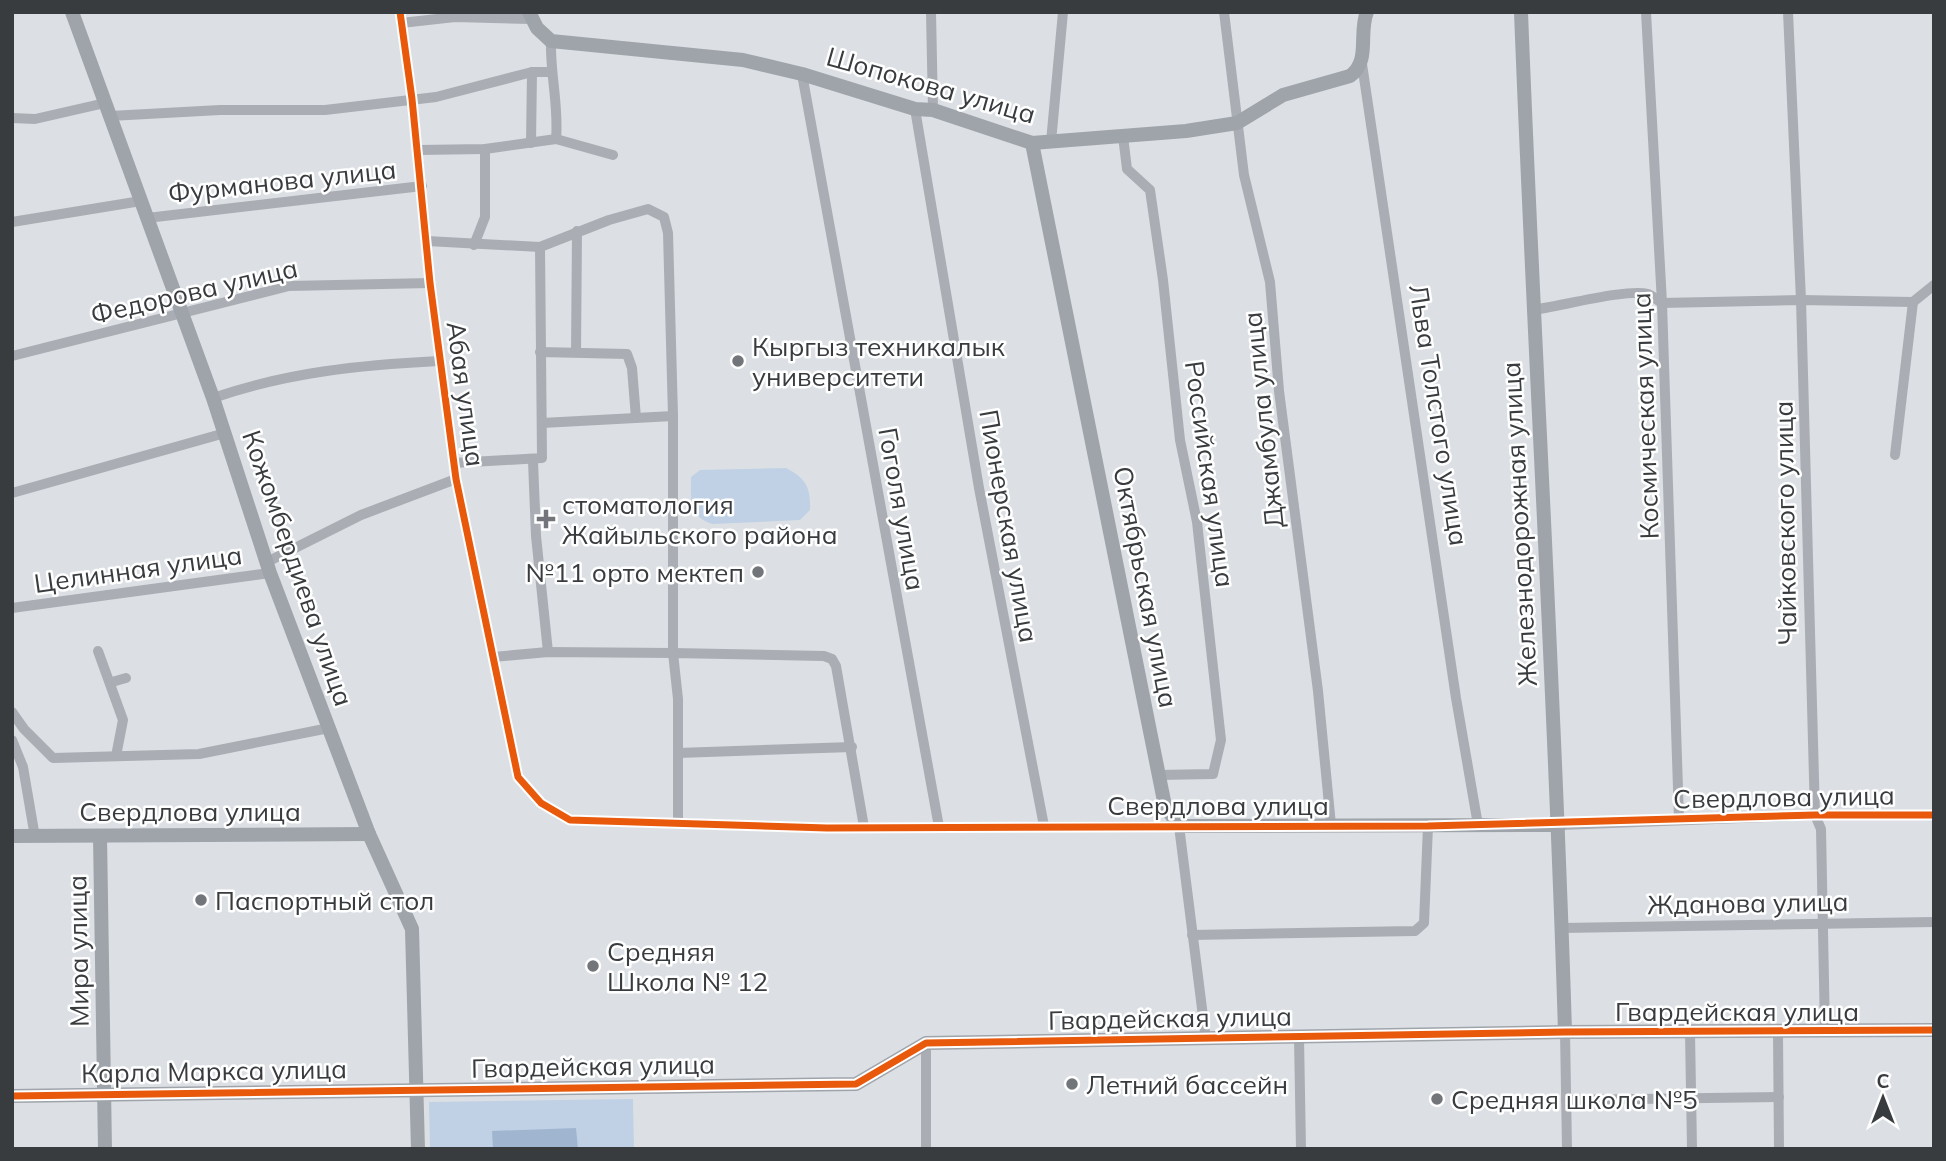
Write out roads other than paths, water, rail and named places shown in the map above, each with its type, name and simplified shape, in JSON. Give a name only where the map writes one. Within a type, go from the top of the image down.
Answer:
[{"type":"street","name":"Кожомбердиева улица","points":[[72,12],[214,398],[268,567],[369,834],[412,929],[418,1149]]},
{"type":"street","points":[[931,12],[933,110]]},
{"type":"street","points":[[1051,142],[1063,12]]},
{"type":"street","name":"Джамбула улица","points":[[1224,12],[1244,175],[1270,282],[1280,405],[1318,691],[1331,825]]},
{"type":"street","name":"Железнодорожная улица","points":[[1521,12],[1532,310],[1560,825],[1565,1032]]},
{"type":"street","name":"Космическая улица","points":[[1646,12],[1662,303],[1679,819]]},
{"type":"street","name":"Чайковского улица","points":[[1788,12],[1801,300],[1815,815],[1821,829],[1825,1031]]},
{"type":"street","points":[[401,18],[530,16],[551,41],[550,72],[558,117],[556,139]]},
{"type":"street","name":"Льва Толстого улица","points":[[1364,16],[1362,64],[1456,698],[1478,825]]},
{"type":"street","name":"Абая улица","points":[[401,18],[422,186],[439,361],[456,479],[518,777]]},
{"type":"street","name":"Шопокова улица","points":[[551,41],[743,60],[802,74],[915,109],[933,110],[1032,143],[1237,123],[1283,95],[1350,76],[1362,64]]},
{"type":"street","points":[[12,118],[35,119],[107,109],[325,110],[436,97],[532,72],[550,72]]},
{"type":"street","points":[[531,143],[532,72]]},
{"type":"street","name":"Гоголя улица","points":[[802,74],[939,827]]},
{"type":"street","name":"Пионерская улица","points":[[915,109],[979,488],[1044,826]]},
{"type":"street","name":"Российская улица","points":[[1123,136],[1127,169],[1150,190],[1165,292],[1180,440],[1196,522],[1207,601],[1221,740],[1213,774],[1158,775]]},
{"type":"street","points":[[418,150],[485,149],[556,139],[613,155]]},
{"type":"street","name":"Октябрьская улица","points":[[1032,143],[1158,775],[1165,806],[1179,825],[1206,1040]]},
{"type":"street","points":[[474,245],[485,217],[485,149]]},
{"type":"street","name":"Фурманова улица","points":[[147,218],[422,186]]},
{"type":"street","name":"Фурманова улица","points":[[12,222],[141,201]]},
{"type":"street","points":[[427,241],[540,247],[577,231],[649,209],[664,216],[668,233],[673,416],[673,653],[678,823]]},
{"type":"street","points":[[576,352],[577,231]]},
{"type":"street","points":[[454,463],[533,461],[542,457],[540,247]]},
{"type":"street","name":"Федорова улица","points":[[12,356],[289,286],[430,283]]},
{"type":"street","points":[[1532,310],[1569,305],[1609,295],[1648,294],[1662,303],[1801,300],[1913,302],[1934,285]]},
{"type":"street","points":[[1895,455],[1913,302]]},
{"type":"street","points":[[540,352],[627,354],[632,368],[636,418]]},
{"type":"street","points":[[214,398],[260,382],[314,371],[439,361]]},
{"type":"street","points":[[542,423],[673,416]]},
{"type":"street","points":[[12,493],[225,433]]},
{"type":"street","points":[[533,461],[536,536],[548,652]]},
{"type":"street","name":"Целинная улица","points":[[12,608],[268,567],[361,515],[456,479]]},
{"type":"street","points":[[98,652],[112,682],[123,720],[116,756]]},
{"type":"street","points":[[493,657],[548,652],[829,657],[836,666],[864,827]]},
{"type":"street","points":[[112,682],[126,678]]},
{"type":"street","points":[[12,712],[24,729],[53,758],[199,754],[329,728]]},
{"type":"street","points":[[12,740],[23,767],[35,836]]},
{"type":"street","points":[[678,753],[852,747]]},
{"type":"street","name":"Свердлова улица","points":[[518,777],[541,803],[570,820],[678,823],[864,827],[1428,826],[1560,825],[1815,815],[1934,815]]},
{"type":"street","points":[[1192,934],[1415,931],[1424,923],[1428,826]]},
{"type":"street","name":"Свердлова улица","points":[[12,836],[369,834]]},
{"type":"street","name":"Мира улица","points":[[100,836],[105,1149]]},
{"type":"street","name":"Жданова улица","points":[[1562,928],[1934,922]]},
{"type":"street","name":"Гвардейская улица","points":[[417,1089],[856,1084],[926,1043],[1565,1032],[1934,1030]]},
{"type":"street","points":[[1565,1032],[1567,1149]]},
{"type":"street","points":[[1690,1032],[1692,1149]]},
{"type":"street","points":[[1778,1032],[1779,1149]]},
{"type":"street","points":[[1299,1038],[1301,1149]]},
{"type":"street","points":[[926,1043],[926,1149]]},
{"type":"street","name":"Карла Маркса улица","points":[[12,1096],[417,1089]]},
{"type":"street","points":[[1566,1100],[1779,1097]]},
{"type":"place","name":"Кыргыз техникалык университети","points":[[738,361]]},
{"type":"place","name":"стоматология Жайыльского района","points":[[546,519]]},
{"type":"place","name":"№11 орто мектеп","points":[[758,572]]},
{"type":"place","name":"Паспортный стол","points":[[201,900]]},
{"type":"place","name":"Средняя Школа № 12","points":[[593,966]]},
{"type":"place","name":"Летний бассейн","points":[[1072,1084]]},
{"type":"place","name":"Средняя школа №5","points":[[1437,1099]]}]
